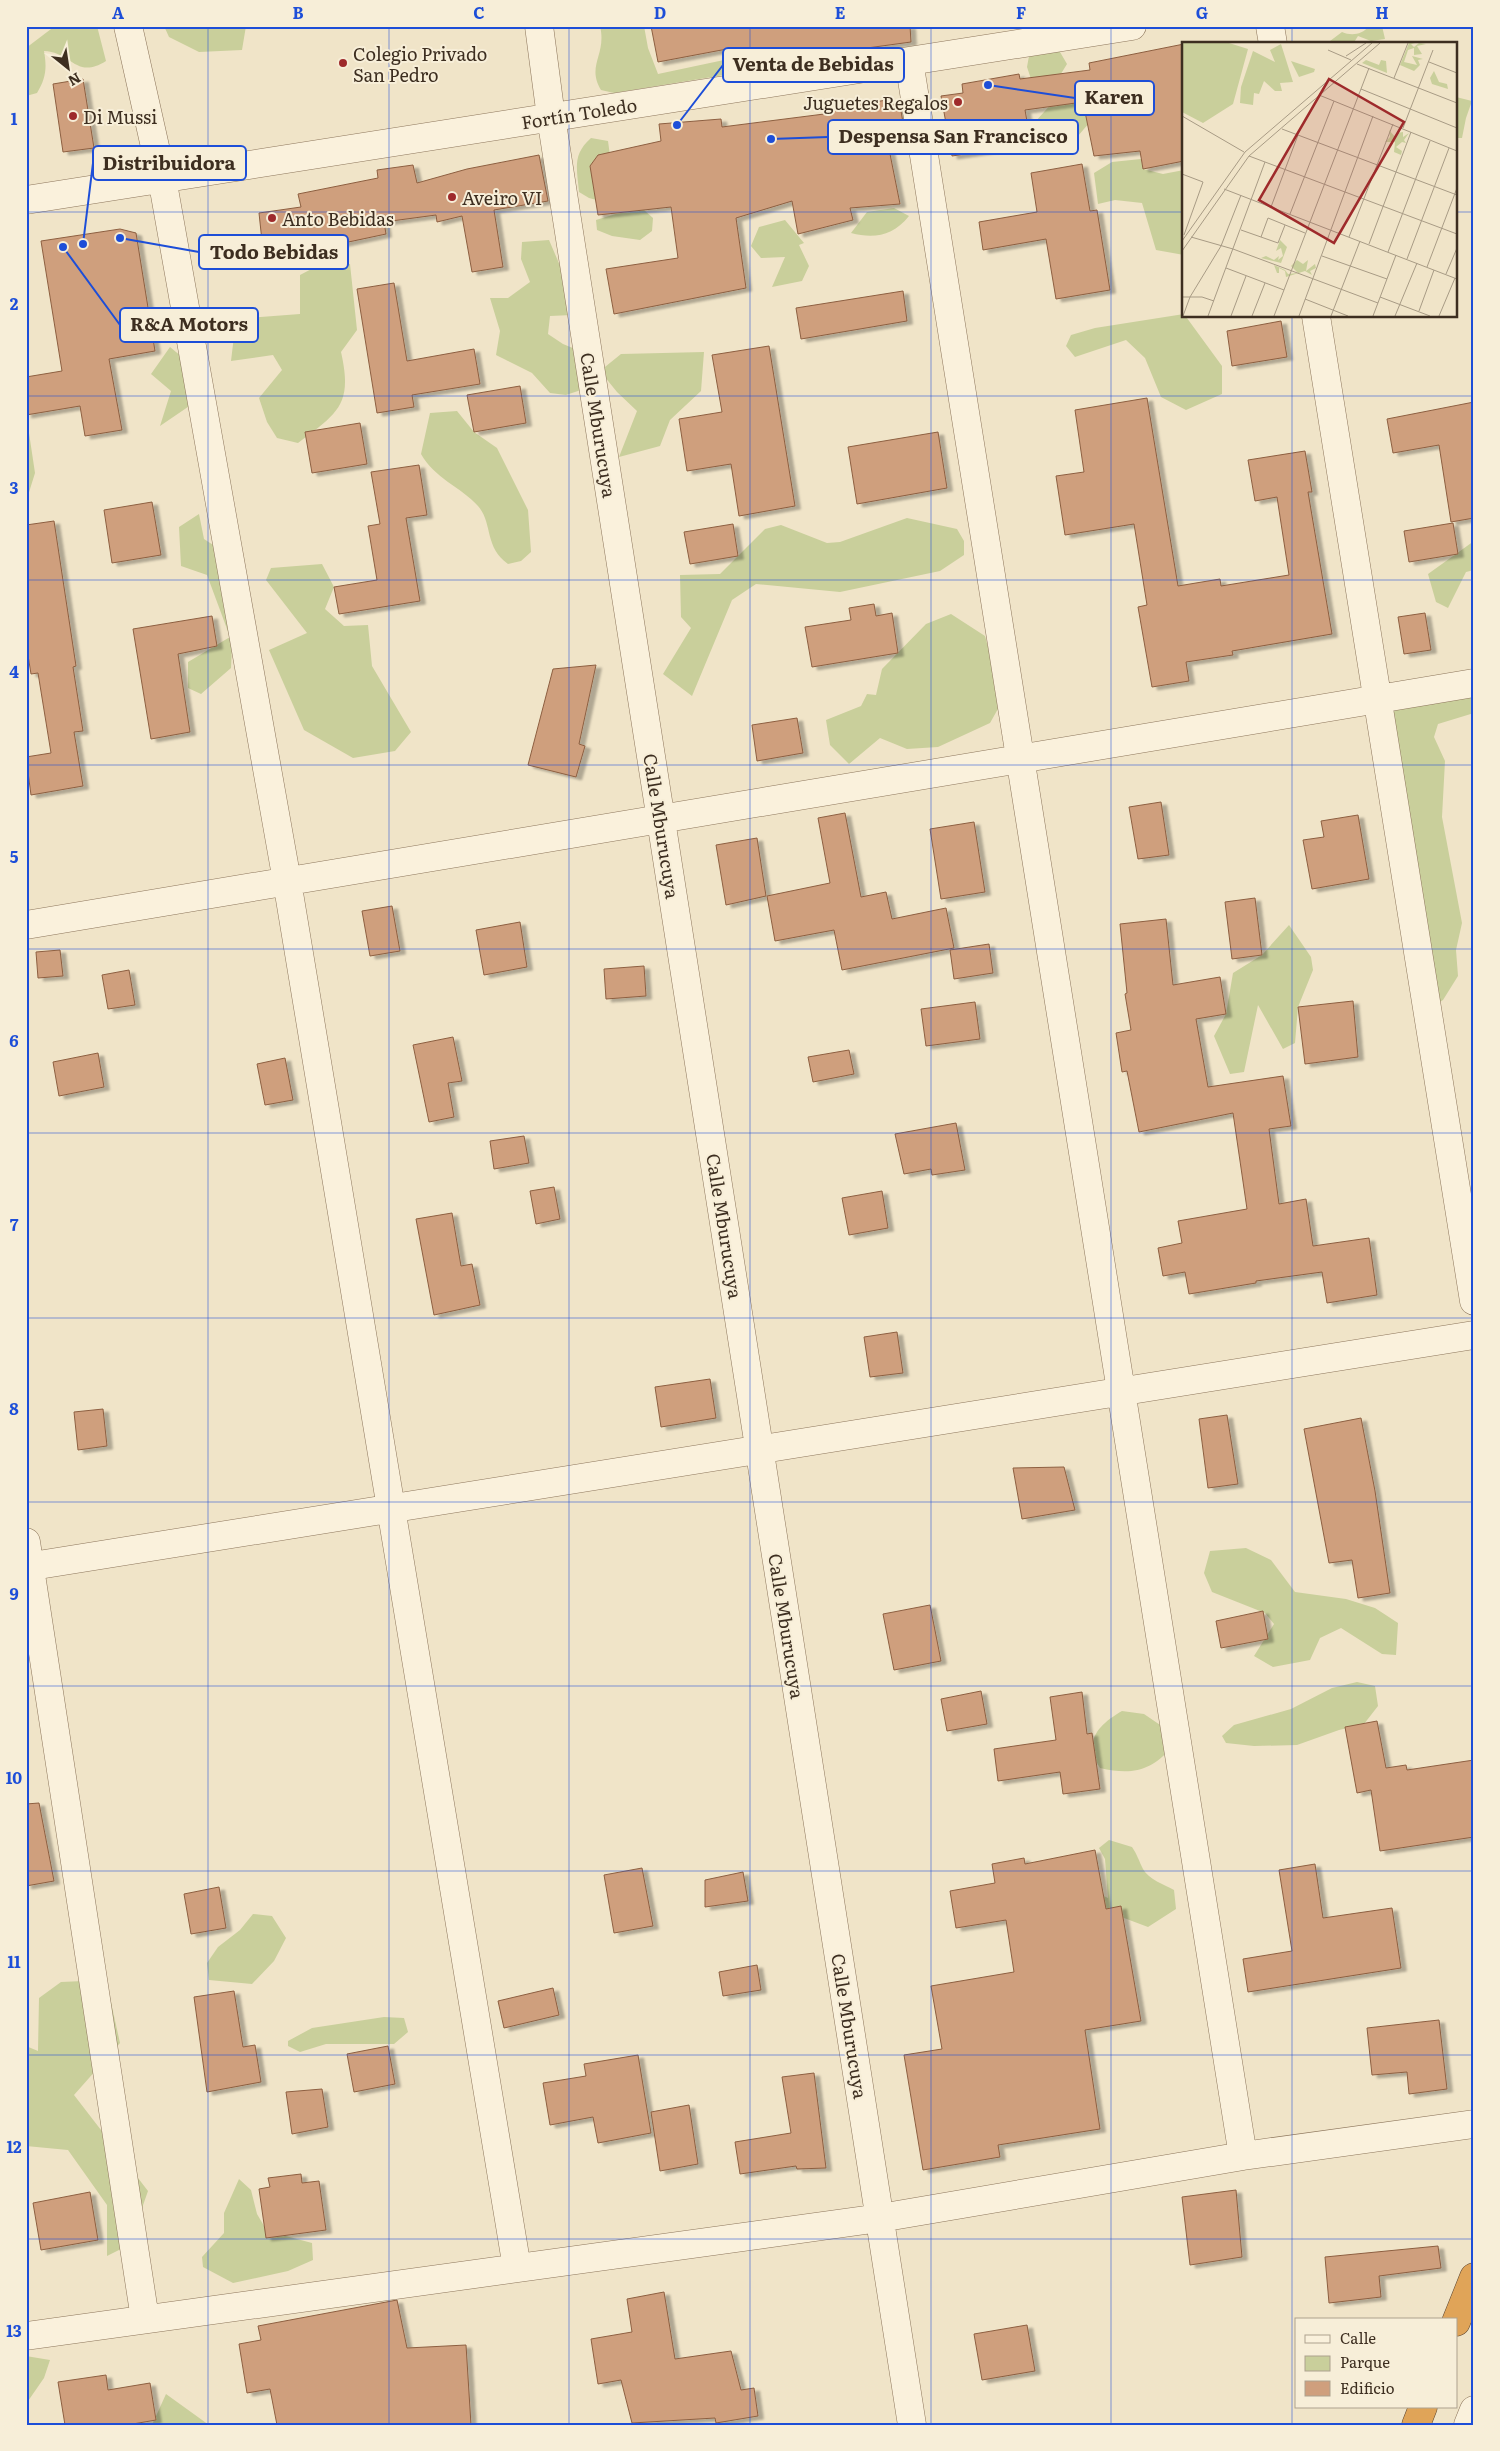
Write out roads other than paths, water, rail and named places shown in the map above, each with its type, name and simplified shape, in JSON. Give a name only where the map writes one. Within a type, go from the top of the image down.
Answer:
[{"type":"highway","points":[[1458,2318],[1474,2277]]},
{"type":"highway","points":[[1416,2425],[1423,2408]]},
{"type":"street","points":[[128,26],[162,178],[287,882],[517,2268]]},
{"type":"street","name":"Calle Mburucuya","points":[[539,26],[551,117],[912,2425]]},
{"type":"street","name":"Fortín Toledo","points":[[26,200],[1132,26]]},
{"type":"street","points":[[1270,26],[1273,42]]},
{"type":"street","points":[[909,61],[1243,2156]]},
{"type":"street","points":[[1316,318],[1474,1302]]},
{"type":"street","points":[[26,925],[1474,683]]},
{"type":"street","points":[[145,2319],[27,1558],[391,1509],[1474,1335]]},
{"type":"street","points":[[26,2336],[880,2218],[1243,2156],[1474,2124]]},
{"type":"street","points":[[1468,2425],[1474,2410]]},
{"type":"place","name":"Colegio Privado San Pedro","points":[[343,63]]},
{"type":"place","name":"Karen","points":[[988,85]]},
{"type":"place","name":"Juguetes Regalos","points":[[958,102]]},
{"type":"place","name":"Di Mussi","points":[[73,116]]},
{"type":"place","name":"Venta de Bebidas","points":[[677,125]]},
{"type":"place","name":"Despensa San Francisco","points":[[771,139]]},
{"type":"place","name":"Aveiro VI","points":[[452,197]]},
{"type":"place","name":"Anto Bebidas","points":[[272,218]]},
{"type":"place","name":"Todo Bebidas","points":[[120,238]]},
{"type":"place","name":"Distribuidora","points":[[83,244]]},
{"type":"place","name":"R&A Motors","points":[[63,247]]}]
